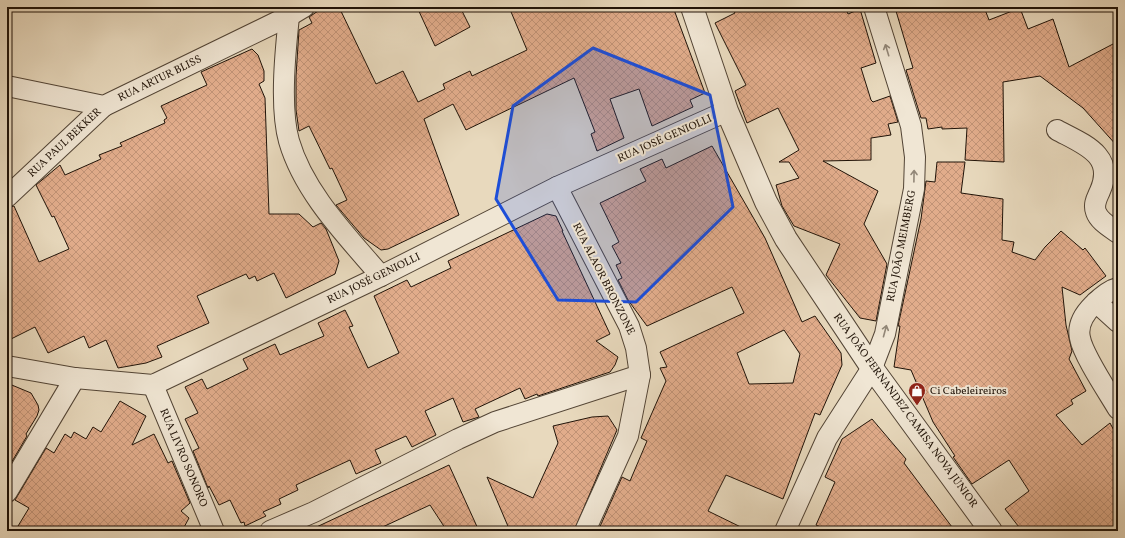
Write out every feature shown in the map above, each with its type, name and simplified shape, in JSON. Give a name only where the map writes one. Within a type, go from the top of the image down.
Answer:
[{"type":"street","name":"RUA JOÃO FERNANDEZ CAMISA NOVA JÚNIOR","points":[[692,7],[728,111],[766,202],[786,239],[872,368],[992,531]]},
{"type":"street","name":"RUA JOÃO MEIMBERG","points":[[785,531],[827,438],[872,368],[885,334],[914,189],[915,157],[911,126],[874,7]]},
{"type":"street","name":"RUA ARTUR BLISS","points":[[7,86],[104,106],[294,10]]},
{"type":"street","points":[[294,10],[284,108],[288,140],[296,162],[329,214],[381,276]]},
{"type":"street","name":"RUA PAUL BEKKER","points":[[7,197],[104,106]]},
{"type":"street","name":"RUA JOSÉ GENIOLLI","points":[[153,385],[381,276],[557,187],[728,111]]},
{"type":"street","points":[[1057,130],[1087,146],[1096,153],[1103,163],[1106,176],[1096,201],[1096,211],[1101,220],[1118,233]]},
{"type":"street","name":"RUA ALAOR BRONZONE","points":[[557,187],[629,326],[636,348],[640,375],[628,436],[585,531]]},
{"type":"street","points":[[1118,288],[1096,302],[1084,315],[1080,327],[1080,338],[1084,350],[1118,409]]},
{"type":"street","points":[[1096,302],[1118,322]]},
{"type":"street","points":[[7,366],[75,378],[153,385]]},
{"type":"street","points":[[270,531],[314,512],[458,439],[495,422],[640,375]]},
{"type":"street","points":[[7,492],[75,378]]},
{"type":"street","name":"RUA LIVRO SONORO","points":[[153,385],[214,531]]},
{"type":"highlighted area","points":[[593,48],[710,95],[733,207],[636,302],[558,300],[496,199],[513,106]]},
{"type":"building","points":[[324,7],[339,7],[376,84],[403,71],[418,102],[445,89],[443,84],[470,71],[472,76],[527,50],[509,7],[673,7],[705,93],[690,100],[693,107],[652,126],[639,89],[610,99],[624,138],[597,151],[591,134],[595,132],[574,78],[466,130],[453,104],[424,119],[459,215],[388,249],[381,250],[364,238],[336,205],[347,200],[332,168],[330,169],[309,126],[299,131],[296,110],[296,76],[299,30],[312,23],[309,17]]},
{"type":"building","points":[[417,7],[460,7],[470,27],[435,46]]},
{"type":"building","points":[[732,7],[845,7],[848,14],[860,9],[876,63],[861,68],[871,100],[873,102],[890,96],[898,122],[888,124],[891,135],[871,138],[871,160],[823,161],[878,191],[864,224],[887,264],[876,321],[860,318],[826,275],[840,244],[794,226],[782,206],[776,185],[799,178],[789,162],[779,162],[799,150],[778,108],[747,123],[735,91],[746,85],[715,23],[735,13]]},
{"type":"building","points":[[914,7],[984,7],[989,20],[1020,8],[1028,29],[1053,19],[1069,67],[1113,44],[1118,54],[1118,147],[1083,108],[1040,76],[1003,82],[1004,162],[965,160],[967,128],[942,129],[942,127],[928,129],[926,118],[921,118],[906,70],[913,68],[896,11]]},
{"type":"building","points":[[252,49],[258,55],[264,71],[264,81],[259,84],[265,98],[269,214],[299,214],[313,227],[321,223],[326,229],[339,261],[335,274],[286,298],[274,273],[257,281],[255,276],[249,279],[246,274],[197,296],[209,323],[157,346],[162,357],[146,363],[118,368],[106,340],[89,348],[84,336],[48,353],[35,327],[7,341],[7,208],[14,206],[39,262],[69,249],[54,216],[52,217],[36,185],[60,165],[65,175],[101,159],[99,155],[122,146],[120,143],[165,123],[164,120],[167,118],[161,106],[207,85],[201,72]]},
{"type":"building","points":[[712,146],[765,238],[802,322],[815,316],[841,353],[842,365],[820,415],[815,413],[783,499],[726,475],[708,511],[749,531],[598,531],[622,477],[630,481],[647,441],[641,438],[666,381],[660,368],[667,367],[660,352],[744,313],[732,287],[647,326],[628,300],[618,280],[622,278],[616,265],[621,263],[612,246],[619,242],[600,203],[646,181],[640,169],[662,159],[666,168]],"holes":[[[784,330],[800,354],[793,383],[749,384],[737,353]]]},
{"type":"building","points":[[937,162],[965,162],[961,193],[1003,199],[1002,240],[1014,242],[1012,252],[1035,260],[1045,247],[1061,231],[1083,250],[1085,248],[1106,276],[1080,295],[1062,287],[1066,325],[1072,351],[1069,359],[1086,391],[1071,400],[1073,404],[1056,415],[1082,445],[1110,423],[1118,438],[1118,531],[1022,531],[1005,509],[1029,491],[1009,460],[972,484],[953,457],[955,456],[933,422],[911,370],[894,367],[900,326],[898,326],[921,219],[926,181],[935,182]]},
{"type":"building","points":[[547,214],[556,216],[610,334],[596,341],[618,357],[610,372],[525,399],[520,388],[475,409],[479,417],[463,422],[453,398],[425,411],[436,435],[412,447],[406,436],[375,450],[381,463],[356,474],[350,460],[296,485],[298,490],[279,499],[281,504],[263,512],[266,516],[245,526],[244,522],[241,523],[230,500],[219,505],[209,486],[208,488],[193,451],[199,448],[185,419],[198,413],[185,387],[202,379],[207,389],[248,369],[243,359],[275,344],[280,355],[324,336],[318,323],[345,310],[353,326],[349,327],[368,368],[399,353],[374,296],[407,280],[411,287],[451,268],[448,261]]},
{"type":"building","points":[[7,383],[31,393],[38,405],[39,410],[26,434],[27,436],[7,470]]},
{"type":"building","points":[[120,401],[146,416],[132,445],[154,434],[168,463],[172,461],[190,503],[181,511],[189,518],[182,531],[15,531],[29,508],[15,500],[46,448],[54,453],[65,434],[71,438],[74,432],[86,439],[93,427],[101,432]]},
{"type":"building","points":[[608,416],[617,430],[574,531],[510,531],[487,477],[533,498],[558,443],[553,426],[592,417]]},
{"type":"building","points":[[872,419],[906,459],[904,463],[955,531],[829,531],[816,525],[835,482],[825,477],[842,439]]},
{"type":"building","points":[[449,465],[479,531],[447,531],[430,505],[374,531],[308,531]]},
{"type":"place","name":"Ci Cabeleireiros","points":[[917,406]]}]
